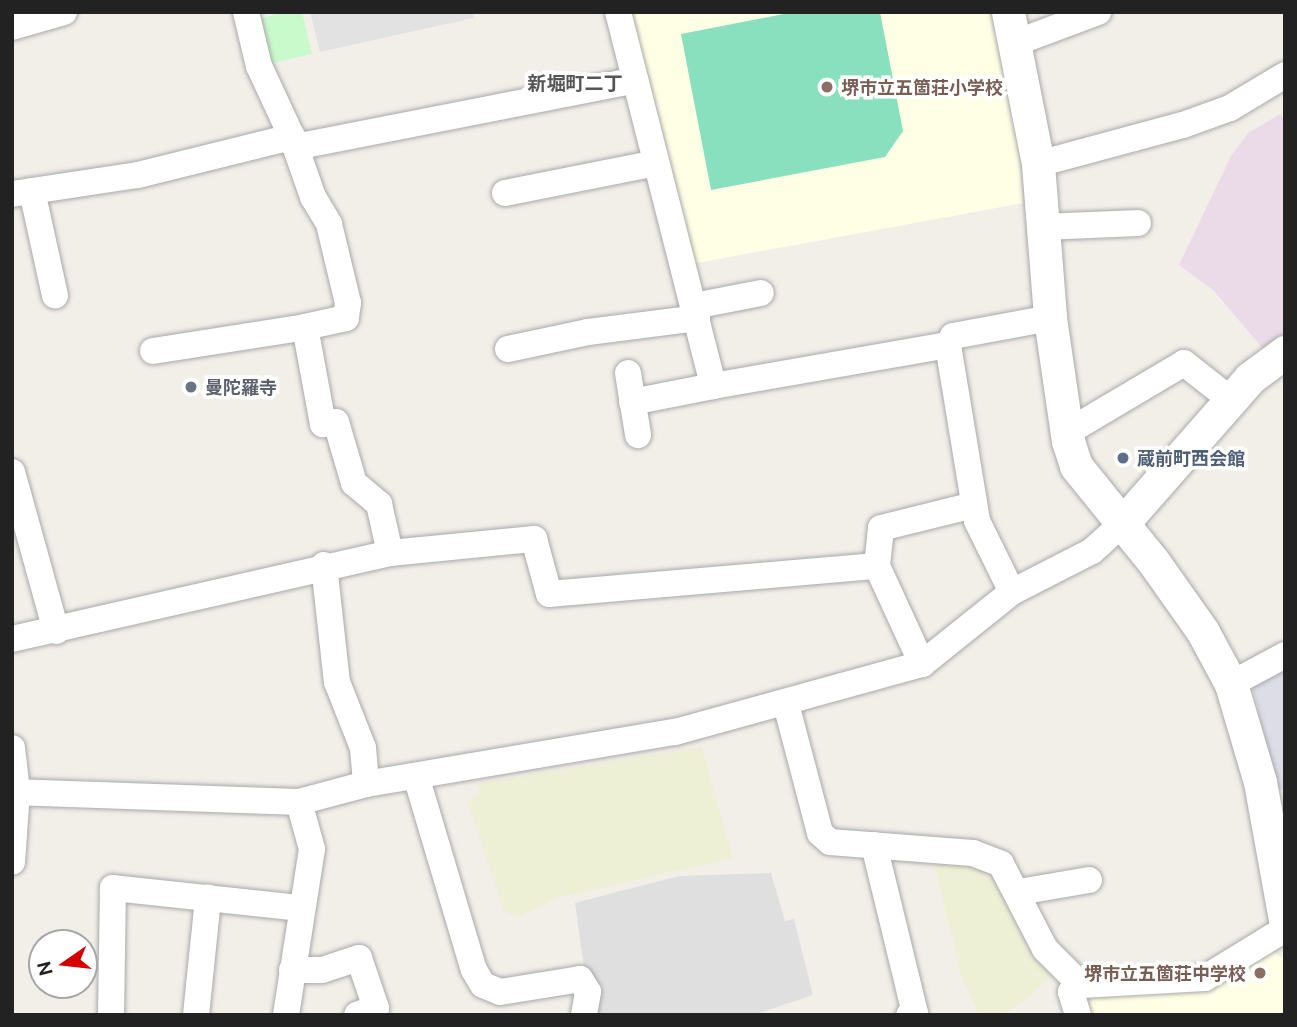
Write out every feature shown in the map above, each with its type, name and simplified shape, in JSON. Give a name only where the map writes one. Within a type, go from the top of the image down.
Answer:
[{"type":"street","points":[[12,27],[64,12]]},
{"type":"street","points":[[153,351],[312,326],[346,318],[348,303],[329,224],[313,197],[294,142],[259,66],[246,12]]},
{"type":"street","points":[[618,12],[713,386]]},
{"type":"street","points":[[1098,12],[1011,28],[1038,164],[1050,318],[1066,433],[1076,466],[1203,632],[1231,684],[1260,782],[1285,919]]},
{"type":"street","points":[[1038,164],[1184,125],[1230,108],[1285,75]]},
{"type":"street","points":[[55,296],[22,193],[138,175],[294,142],[635,80]]},
{"type":"street","points":[[505,193],[656,163]]},
{"type":"street","points":[[1043,227],[1138,223]]},
{"type":"street","points":[[508,349],[695,312],[761,293]]},
{"type":"street","points":[[1012,592],[988,549],[974,505],[948,345],[953,336],[1050,318]]},
{"type":"street","points":[[312,326],[305,327],[323,424],[336,422],[354,482],[379,504],[390,553]]},
{"type":"street","points":[[632,402],[948,345]]},
{"type":"street","points":[[15,791],[299,802],[366,784],[675,732],[786,704],[922,664],[1012,592],[1092,551],[1121,525],[1250,379],[1285,352]]},
{"type":"street","points":[[1066,433],[1184,363],[1231,400]]},
{"type":"street","points":[[628,373],[638,435]]},
{"type":"street","points":[[12,472],[55,631]]},
{"type":"street","points":[[922,664],[877,566],[881,528],[974,505]]},
{"type":"street","points":[[12,639],[55,631],[324,565],[390,553],[534,539],[549,594],[877,566]]},
{"type":"street","points":[[324,565],[337,682],[363,748],[366,784]]},
{"type":"street","points":[[1231,684],[1285,655]]},
{"type":"street","points":[[786,704],[820,833],[830,842],[973,853],[1001,864],[1019,892],[1045,949],[1081,985]]},
{"type":"street","points":[[12,748],[15,791],[12,862]]},
{"type":"street","points":[[416,776],[474,970],[483,985],[500,992],[580,979],[588,992],[584,1015]]},
{"type":"street","points":[[286,1015],[300,908],[312,849],[299,802]]},
{"type":"street","points":[[874,845],[915,1013],[909,1015]]},
{"type":"street","points":[[1019,892],[1089,880]]},
{"type":"street","points":[[111,1015],[113,888],[300,908]]},
{"type":"street","points":[[196,1015],[208,898]]},
{"type":"street","points":[[1078,1015],[1071,992],[1081,985],[1205,978],[1285,929]]},
{"type":"street","points":[[292,970],[322,970],[359,958],[376,1008],[357,1015]]},
{"type":"shaded area","points":[[310,12],[473,12],[474,18],[320,52]]},
{"type":"shaded area","name":"堺市立五箇荘小学校","points":[[627,12],[992,12],[1018,142],[1023,203],[691,264]]},
{"type":"shaded area","points":[[1280,114],[1285,121],[1285,335],[1265,351],[1213,290],[1179,265],[1231,156],[1248,133]]},
{"type":"shaded area","points":[[1285,664],[1285,788],[1277,791],[1253,687],[1258,678]]},
{"type":"shaded area","points":[[702,747],[733,858],[558,898],[518,917],[504,911],[467,800],[478,795],[479,783]]},
{"type":"shaded area","points":[[934,863],[964,864],[994,877],[1052,975],[1028,999],[1002,1015],[978,1013],[962,978]]},
{"type":"shaded area","points":[[771,873],[785,921],[794,919],[813,995],[753,1015],[596,1015],[602,986],[584,968],[575,903],[679,876]]},
{"type":"shaded area","name":"堺市立五箇荘中学校","points":[[1271,951],[1285,959],[1285,1015],[1089,1015],[1087,1010],[1094,991]]},
{"type":"green space","points":[[286,12],[302,12],[312,54],[269,64],[258,19]]},
{"type":"green space","points":[[794,12],[880,12],[903,131],[885,157],[711,190],[681,34]]},
{"type":"place","name":"堺市立五箇荘小学校","points":[[827,87]]},
{"type":"place","name":"曼陀羅寺","points":[[191,387]]},
{"type":"place","name":"蔵前町西会館","points":[[1123,458]]},
{"type":"place","name":"堺市立五箇荘中学校","points":[[1260,973]]},
{"type":"district","name":"新堀町二丁","points":[[575,84]]}]
